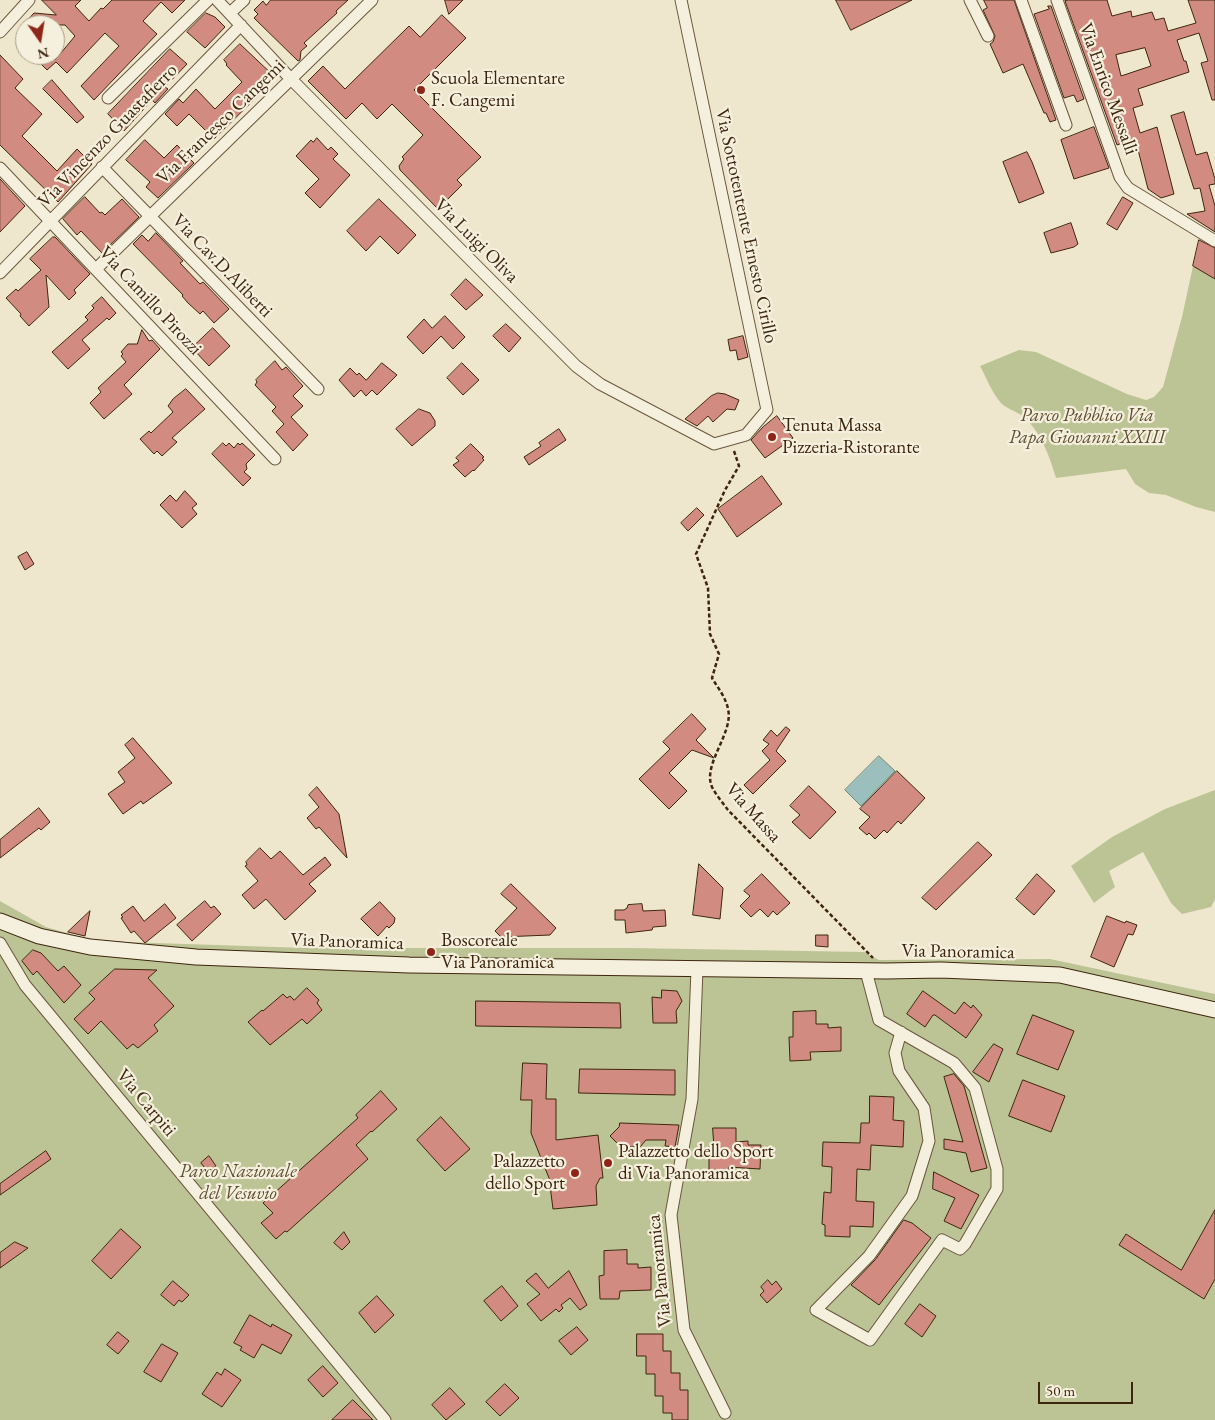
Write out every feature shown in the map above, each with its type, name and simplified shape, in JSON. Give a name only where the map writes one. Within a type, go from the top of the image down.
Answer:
[{"type":"street","points":[[0,32],[29,0]]},
{"type":"street","points":[[108,98],[208,0]]},
{"type":"street","name":"Via Luigi Oliva","points":[[217,0],[290,78],[576,366],[600,384],[714,444],[730,440]]},
{"type":"street","points":[[230,13],[244,0]]},
{"type":"street","name":"Via Francesco Cangemi","points":[[96,269],[372,0]]},
{"type":"street","name":"Via Sottotentente Ernesto Cirillo","points":[[680,0],[767,410],[746,435],[730,440]]},
{"type":"street","points":[[970,0],[988,36]]},
{"type":"street","points":[[1021,0],[1066,125]]},
{"type":"street","name":"Via Enrico Messalli","points":[[1058,0],[1120,177],[1128,188],[1215,241]]},
{"type":"street","name":"Via Vincenzo Guastafierro","points":[[0,272],[241,25]]},
{"type":"street","name":"Via Cav.D.Aliberti","points":[[102,166],[318,389]]},
{"type":"street","name":"Via Camillo Pirozzi","points":[[0,168],[275,459]]},
{"type":"street","name":"Via Panoramica","points":[[0,920],[39,936],[90,947],[196,956],[409,964],[866,971],[941,970],[1060,975],[1215,1010]]},
{"type":"street","name":"Via Carpiti","points":[[0,942],[25,985],[385,1420]]},
{"type":"street","name":"Via Panoramica","points":[[696,969],[692,1099],[671,1215],[684,1330],[725,1413]]},
{"type":"street","points":[[866,971],[879,1020],[901,1032],[954,1063],[975,1088],[997,1168],[997,1189],[965,1244],[960,1249],[942,1240],[870,1340],[816,1310],[869,1256],[912,1196],[929,1140],[924,1108],[899,1071],[895,1053],[901,1032]]},
{"type":"path","name":"Via Massa","points":[[730,440],[739,466],[725,490],[696,554],[708,588],[710,634],[719,654],[712,678],[724,696],[729,711],[727,725],[711,770],[712,786],[728,810],[886,971]]},
{"type":"green space","name":"Parco Pubblico Via Papa Giovanni XXIII","points":[[1193,266],[1215,279],[1215,512],[1196,507],[1166,495],[1149,493],[1135,484],[1126,469],[1056,478],[1048,455],[1037,433],[1024,417],[1001,403],[980,366],[1019,350],[1036,352],[1127,394],[1146,400],[1154,397],[1163,387],[1182,317]]},
{"type":"green space","points":[[1215,790],[1215,899],[1211,907],[1182,914],[1171,903],[1143,852],[1109,871],[1115,887],[1094,903],[1071,866],[1112,837],[1165,809]]},
{"type":"green space","name":"Parco Nazionale del Vesuvio","points":[[0,901],[46,927],[95,941],[306,948],[630,948],[864,952],[879,960],[1050,959],[1215,994],[1215,1420],[0,1420]]},
{"type":"water","points":[[879,756],[895,771],[861,806],[845,790]]},
{"type":"building","points":[[42,0],[81,0],[75,6],[89,21],[101,8],[103,9],[112,0],[185,0],[172,13],[161,2],[143,21],[157,34],[94,100],[81,86],[119,46],[105,33],[67,73],[59,65],[65,65],[65,48],[75,36],[65,25],[65,15],[56,15]]},
{"type":"building","points":[[271,0],[348,0],[336,11],[337,13],[304,43],[307,46],[301,51],[300,60],[298,61],[254,18],[258,14],[254,10],[263,1],[266,5]]},
{"type":"building","points":[[445,0],[463,0],[449,14]]},
{"type":"building","points":[[836,0],[912,0],[851,30]]},
{"type":"building","points":[[984,0],[1014,0],[1056,120],[1050,122],[1046,113],[1044,113],[1023,64],[1003,73],[990,44],[995,36],[983,10],[987,8]]},
{"type":"building","points":[[1107,0],[1112,16],[1131,11],[1132,17],[1152,12],[1155,20],[1164,18],[1168,31],[1196,23],[1188,0],[1215,0],[1215,100],[1212,100],[1201,63],[1208,61],[1199,33],[1177,40],[1189,72],[1138,89],[1143,105],[1133,108],[1140,133],[1157,127],[1174,194],[1161,198],[1148,189],[1135,138],[1117,145],[1065,1]],"holes":[[[1145,48],[1151,66],[1121,76],[1116,55]]]},
{"type":"building","points":[[1048,6],[1051,6],[1084,99],[1077,102],[1074,95],[1064,98],[1034,14],[1049,9]]},
{"type":"building","points":[[34,13],[56,15],[32,15]]},
{"type":"building","points":[[206,13],[215,17],[225,27],[205,48],[187,32]]},
{"type":"building","points":[[442,15],[466,38],[414,90],[481,157],[457,180],[462,185],[438,209],[400,170],[399,166],[404,159],[402,157],[423,135],[392,104],[377,119],[362,103],[346,119],[308,81],[323,66],[345,89],[409,26],[420,37]]},
{"type":"building","points":[[240,44],[276,78],[214,139],[189,114],[177,126],[165,114],[179,99],[183,103],[196,89],[215,109],[242,82],[226,65],[224,60]]},
{"type":"building","points":[[170,49],[187,64],[165,87],[168,89],[155,103],[152,100],[124,131],[108,114]]},
{"type":"building","points":[[0,55],[23,79],[15,88],[42,114],[22,136],[57,171],[77,149],[92,164],[58,202],[0,145]]},
{"type":"building","points":[[42,65],[53,65],[47,70]]},
{"type":"building","points":[[52,80],[84,117],[77,123],[43,89]]},
{"type":"building","points":[[1184,112],[1196,155],[1207,152],[1215,179],[1215,184],[1209,185],[1215,206],[1215,232],[1187,214],[1205,211],[1200,188],[1194,189],[1171,116]]},
{"type":"building","points":[[1094,127],[1109,168],[1074,179],[1061,140]]},
{"type":"building","points":[[317,138],[328,150],[331,147],[338,154],[333,159],[350,175],[320,208],[305,193],[319,179],[296,156],[311,140],[313,142]]},
{"type":"building","points":[[145,140],[164,158],[177,145],[194,163],[158,198],[146,187],[150,182],[126,160]]},
{"type":"building","points":[[1027,152],[1044,193],[1019,203],[1003,162]]},
{"type":"building","points":[[0,179],[25,206],[0,232]]},
{"type":"building","points":[[85,197],[100,213],[102,212],[105,215],[122,199],[139,217],[102,253],[81,231],[77,235],[63,219]]},
{"type":"building","points":[[1123,197],[1133,203],[1117,230],[1107,224]]},
{"type":"building","points":[[379,199],[416,235],[398,254],[380,236],[366,251],[347,231]]},
{"type":"building","points":[[1071,223],[1078,244],[1074,247],[1051,253],[1044,233]]},
{"type":"building","points":[[156,233],[183,261],[180,263],[200,284],[203,282],[229,309],[214,323],[203,311],[200,314],[188,303],[183,295],[133,244],[142,235],[148,241]]},
{"type":"building","points":[[53,237],[90,274],[74,290],[76,293],[69,300],[46,275],[49,307],[29,326],[6,298],[16,289],[18,291],[41,270],[30,259]]},
{"type":"building","points":[[1199,240],[1215,248],[1215,279],[1193,266]]},
{"type":"building","points":[[466,279],[483,295],[466,310],[451,295]]},
{"type":"building","points":[[102,297],[116,313],[109,320],[107,318],[82,340],[90,349],[68,369],[52,352],[88,320],[85,317],[94,308],[92,306]]},
{"type":"building","points":[[445,316],[465,337],[453,349],[441,336],[423,354],[407,337],[424,319],[432,328]]},
{"type":"building","points":[[506,324],[521,338],[509,352],[493,336]]},
{"type":"building","points":[[213,328],[230,346],[209,366],[192,348]]},
{"type":"building","points":[[142,330],[149,341],[152,340],[160,349],[124,385],[132,394],[104,419],[90,403],[101,392],[98,388],[126,362],[121,356],[123,354],[121,352],[128,344],[137,344]]},
{"type":"building","points":[[743,336],[748,357],[738,360],[736,350],[730,351],[728,340]]},
{"type":"building","points":[[275,361],[282,370],[286,367],[303,386],[293,396],[303,406],[291,417],[308,435],[293,451],[276,432],[284,424],[272,411],[276,407],[255,385],[256,380]]},
{"type":"building","points":[[382,363],[397,375],[377,395],[372,390],[366,396],[361,390],[354,397],[339,380],[350,368],[366,380]]},
{"type":"building","points":[[462,363],[479,380],[463,395],[447,378]]},
{"type":"building","points":[[186,389],[205,409],[172,438],[177,442],[162,456],[157,451],[154,454],[140,439],[149,431],[151,433],[173,412],[168,406],[173,399]]},
{"type":"building","points":[[718,393],[739,400],[735,410],[727,409],[713,422],[708,416],[697,426],[685,419],[711,396]]},
{"type":"building","points":[[419,409],[430,413],[435,421],[435,426],[412,446],[396,429]]},
{"type":"building","points":[[777,416],[793,438],[765,458],[751,440]]},
{"type":"building","points":[[559,429],[566,440],[529,465],[524,457],[541,446],[539,443]]},
{"type":"building","points":[[223,443],[226,446],[229,443],[234,448],[238,443],[240,445],[242,443],[255,455],[246,464],[247,469],[244,472],[251,478],[243,486],[212,454]]},
{"type":"building","points":[[471,444],[484,457],[482,458],[484,460],[474,471],[465,477],[453,465],[459,461],[456,458]]},
{"type":"building","points":[[762,476],[782,504],[737,537],[718,509]]},
{"type":"building","points":[[185,491],[197,504],[192,508],[197,514],[182,528],[160,505],[170,495],[176,501]]},
{"type":"building","points":[[697,508],[704,515],[688,531],[681,523]]},
{"type":"building","points":[[27,552],[34,564],[25,570],[18,557]]},
{"type":"building","points":[[692,714],[706,729],[696,740],[714,758],[692,750],[669,773],[687,791],[669,809],[639,779],[670,749],[663,742]]},
{"type":"building","points":[[786,727],[790,730],[776,751],[786,761],[753,794],[744,785],[770,760],[762,751],[769,744],[763,740],[771,730],[777,736]]},
{"type":"building","points":[[133,738],[172,783],[143,804],[141,801],[123,814],[108,794],[125,782],[118,772],[135,758],[125,745]]},
{"type":"building","points":[[897,771],[925,798],[901,824],[898,821],[887,833],[884,830],[875,839],[869,833],[867,835],[859,828],[870,817],[860,809]]},
{"type":"building","points":[[809,786],[836,812],[810,839],[792,822],[800,815],[790,806]]},
{"type":"building","points":[[317,787],[339,814],[347,858],[319,827],[316,829],[307,818],[319,807],[309,795]]},
{"type":"building","points":[[39,808],[50,822],[41,830],[39,828],[0,858],[0,840]]},
{"type":"building","points":[[978,842],[992,855],[936,910],[922,898]]},
{"type":"building","points":[[260,848],[271,859],[280,851],[303,875],[325,857],[331,865],[309,884],[316,891],[285,920],[266,899],[254,909],[242,895],[258,881],[245,866],[247,865],[246,862]]},
{"type":"building","points":[[699,864],[723,888],[720,919],[693,915]]},
{"type":"building","points":[[762,874],[790,903],[777,915],[773,911],[768,917],[760,909],[751,917],[740,906],[750,896],[744,891]]},
{"type":"building","points":[[1037,874],[1055,891],[1034,915],[1016,899]]},
{"type":"building","points":[[511,884],[556,928],[550,935],[501,937],[495,931],[517,908],[501,894]]},
{"type":"building","points":[[205,901],[211,908],[214,906],[221,914],[192,941],[177,925]]},
{"type":"building","points":[[380,902],[395,918],[394,923],[389,928],[387,926],[378,936],[361,919]]},
{"type":"building","points":[[165,904],[176,918],[145,943],[134,931],[131,933],[121,918],[123,917],[121,915],[133,906],[144,921]]},
{"type":"building","points":[[642,904],[643,911],[665,910],[666,926],[653,927],[652,930],[626,933],[625,920],[615,920],[615,910],[624,910],[628,905]]},
{"type":"building","points":[[90,911],[85,936],[68,932]]},
{"type":"building","points":[[1107,916],[1125,923],[1126,921],[1137,925],[1133,935],[1128,934],[1114,967],[1091,957]]},
{"type":"building","points":[[816,935],[828,935],[828,947],[816,946]]},
{"type":"building","points":[[33,950],[41,953],[58,971],[64,966],[81,985],[64,1003],[37,971],[33,975],[22,961]]},
{"type":"building","points":[[115,969],[157,970],[148,978],[174,1006],[154,1025],[158,1031],[138,1048],[133,1044],[127,1049],[101,1021],[88,1034],[74,1019],[95,999],[89,993]]},
{"type":"building","points":[[307,988],[319,1000],[317,1003],[322,1010],[307,1024],[302,1019],[270,1045],[248,1022],[283,994],[287,998],[290,996],[294,1000]]},
{"type":"building","points":[[662,990],[677,991],[682,1001],[676,1011],[677,1023],[653,1023],[652,997],[661,998]]},
{"type":"building","points":[[923,991],[955,1014],[964,1002],[971,1008],[973,1005],[982,1015],[966,1038],[935,1015],[933,1015],[925,1027],[907,1014]]},
{"type":"building","points":[[476,1001],[620,1003],[621,1028],[476,1026]]},
{"type":"building","points":[[816,1011],[816,1024],[828,1024],[828,1028],[841,1027],[841,1051],[810,1052],[811,1060],[790,1061],[789,1037],[793,1037],[793,1012]]},
{"type":"building","points":[[1033,1015],[1074,1031],[1058,1070],[1017,1054]]},
{"type":"building","points":[[994,1044],[1003,1049],[989,1082],[973,1072]]},
{"type":"building","name":"Palazzetto dello Sport","points":[[523,1063],[547,1064],[546,1099],[556,1099],[556,1140],[598,1135],[603,1178],[600,1178],[596,1186],[597,1205],[553,1209],[549,1178],[531,1133],[532,1100],[521,1100]]},
{"type":"building","points":[[580,1069],[675,1070],[675,1095],[579,1093]]},
{"type":"building","points":[[954,1074],[964,1086],[987,1168],[971,1172],[966,1153],[944,1149],[944,1139],[963,1142],[944,1077]]},
{"type":"building","points":[[1023,1080],[1065,1096],[1051,1132],[1009,1116]]},
{"type":"building","points":[[381,1091],[397,1109],[356,1145],[368,1159],[287,1232],[285,1231],[276,1239],[261,1223],[273,1213],[263,1203],[358,1118],[356,1115]]},
{"type":"building","points":[[870,1096],[894,1097],[893,1120],[904,1121],[903,1147],[871,1145],[870,1170],[857,1169],[856,1201],[874,1202],[873,1227],[850,1226],[850,1237],[825,1236],[825,1225],[822,1224],[824,1192],[831,1193],[832,1167],[822,1166],[823,1142],[860,1143],[861,1123],[869,1123]]},
{"type":"building","points":[[441,1117],[470,1149],[445,1171],[417,1140]]},
{"type":"building","points":[[620,1123],[679,1125],[675,1147],[665,1146],[666,1140],[646,1140],[640,1147],[620,1146],[610,1136],[619,1127]]},
{"type":"building","points":[[713,1128],[736,1128],[736,1142],[748,1141],[748,1145],[761,1145],[760,1169],[729,1167],[729,1176],[709,1176],[709,1153],[714,1153]]},
{"type":"building","points":[[46,1151],[51,1159],[0,1195],[0,1184]]},
{"type":"building","points":[[209,1156],[216,1166],[208,1172],[201,1163]]},
{"type":"building","points":[[934,1172],[979,1195],[961,1229],[944,1221],[955,1198],[933,1189]]},
{"type":"building","points":[[1215,1210],[1215,1279],[1204,1299],[1119,1245],[1126,1234],[1181,1270]]},
{"type":"building","points":[[904,1220],[912,1223],[931,1238],[879,1305],[851,1285],[875,1260]]},
{"type":"building","points":[[121,1229],[141,1247],[111,1279],[92,1261]]},
{"type":"building","points":[[344,1232],[350,1242],[342,1250],[334,1243]]},
{"type":"building","points":[[15,1242],[28,1248],[0,1268],[0,1253]]},
{"type":"building","points":[[627,1250],[627,1264],[638,1264],[638,1268],[651,1267],[651,1290],[620,1291],[619,1299],[600,1299],[599,1276],[604,1275],[604,1251]]},
{"type":"building","points":[[569,1271],[587,1305],[580,1310],[570,1298],[561,1305],[563,1308],[559,1312],[556,1309],[541,1321],[527,1304],[540,1294],[526,1281],[536,1273],[548,1288]]},
{"type":"building","points":[[768,1280],[772,1285],[776,1281],[782,1289],[767,1303],[760,1295],[764,1291],[761,1287]]},
{"type":"building","points":[[173,1281],[189,1295],[182,1302],[179,1300],[174,1306],[161,1295]]},
{"type":"building","points":[[502,1286],[518,1306],[501,1321],[484,1301]]},
{"type":"building","points":[[377,1296],[394,1315],[375,1333],[359,1313]]},
{"type":"building","points":[[920,1304],[936,1316],[922,1337],[905,1324]]},
{"type":"building","points":[[250,1315],[271,1327],[272,1324],[292,1335],[281,1354],[262,1344],[254,1358],[240,1350],[242,1347],[234,1343]]},
{"type":"building","points":[[577,1327],[588,1340],[571,1355],[559,1341]]},
{"type":"building","points":[[118,1332],[129,1341],[118,1354],[107,1345]]},
{"type":"building","points":[[637,1334],[663,1334],[663,1351],[671,1351],[671,1373],[680,1373],[680,1390],[688,1390],[688,1420],[672,1420],[672,1413],[663,1413],[663,1396],[655,1396],[655,1374],[646,1374],[646,1356],[637,1356]]},
{"type":"building","points":[[162,1344],[178,1353],[161,1382],[144,1372]]},
{"type":"building","points":[[323,1366],[338,1383],[323,1397],[308,1380]]},
{"type":"building","points":[[225,1369],[241,1380],[222,1407],[202,1394],[217,1372],[221,1375]]},
{"type":"building","points":[[505,1384],[519,1398],[500,1416],[486,1402]]},
{"type":"building","points":[[450,1388],[465,1404],[446,1420],[432,1405]]},
{"type":"building","points":[[353,1400],[373,1420],[332,1420]]},
{"type":"place","name":"Scuola Elementare F. Cangemi","points":[[421,90]]},
{"type":"place","name":"Tenuta Massa Pizzeria-Ristorante","points":[[772,437]]},
{"type":"place","name":"Boscoreale Via Panoramica","points":[[431,952]]},
{"type":"place","name":"Palazzetto dello Sport di Via Panoramica","points":[[608,1163]]},
{"type":"place","name":"Palazzetto dello Sport","points":[[575,1173]]}]
